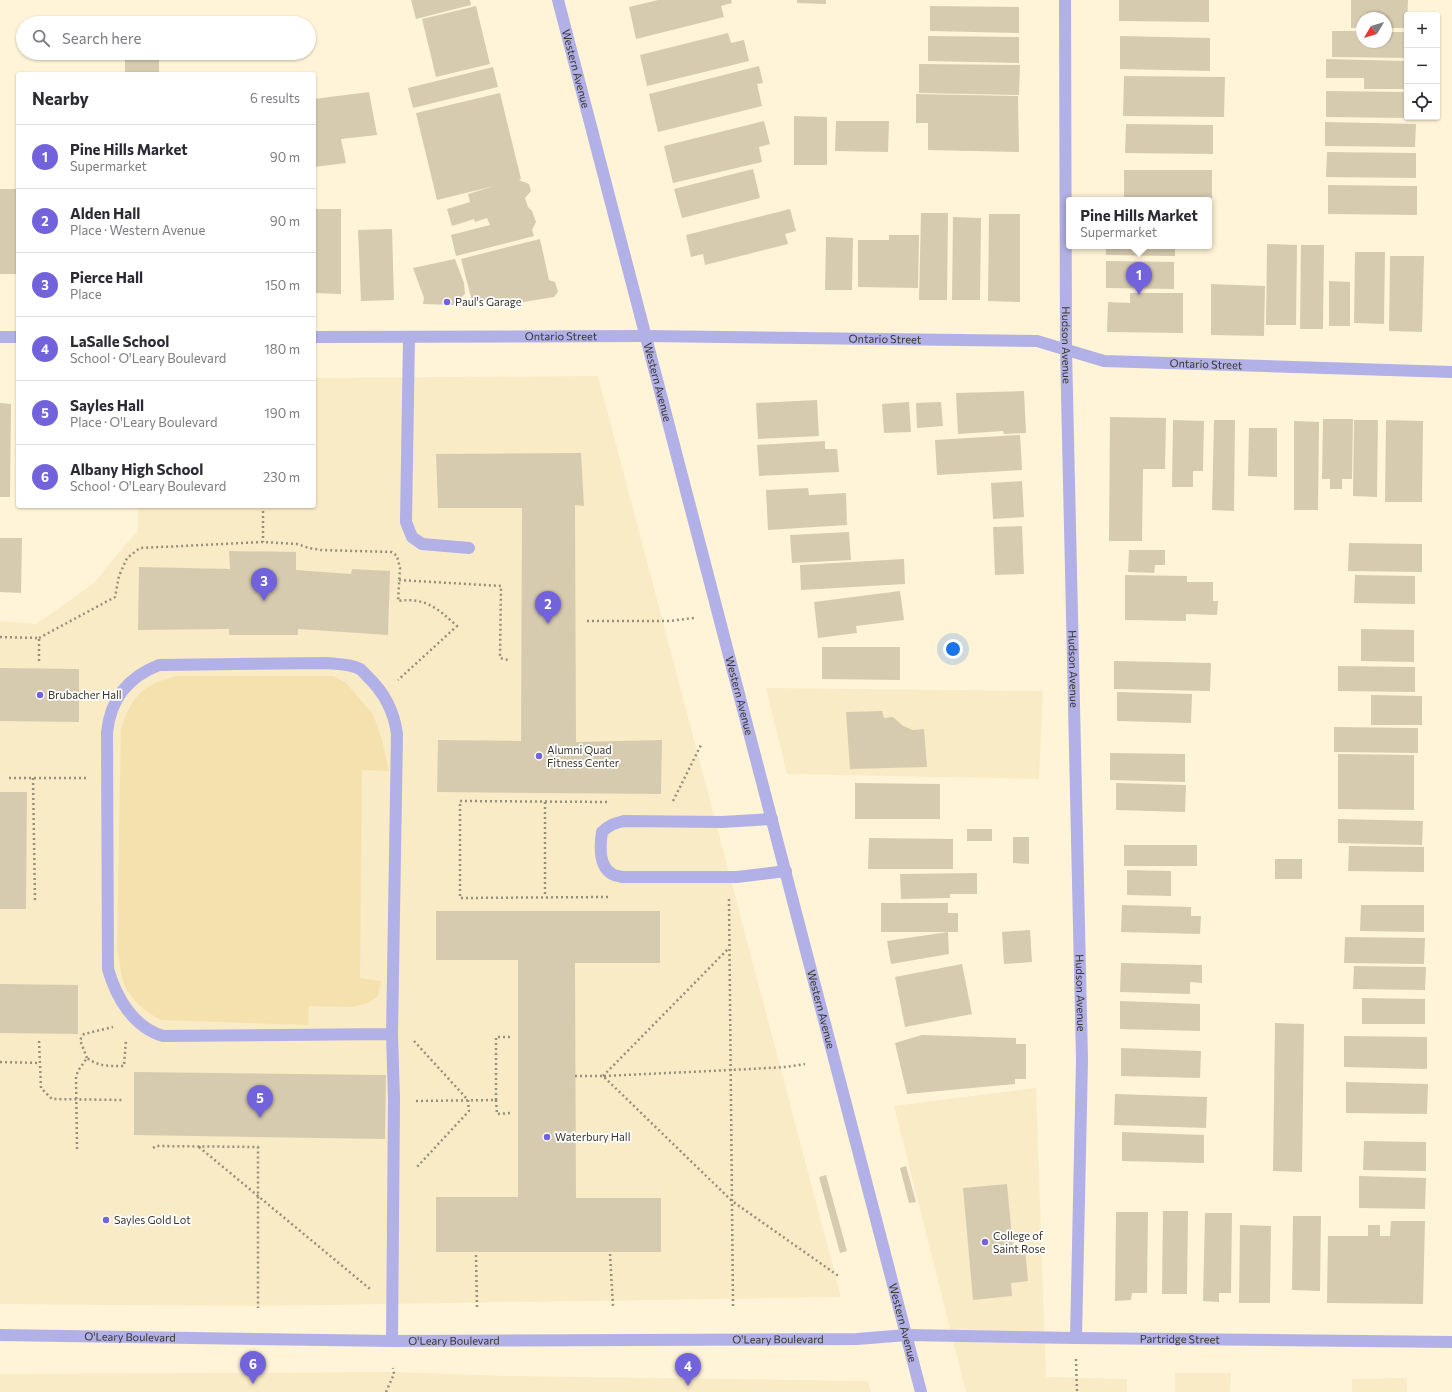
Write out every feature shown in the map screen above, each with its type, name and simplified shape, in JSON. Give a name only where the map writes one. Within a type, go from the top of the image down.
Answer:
[{"type":"street","name":"Western Avenue","points":[[558,0],[921,1392]]},
{"type":"street","name":"Hudson Avenue","points":[[1065,0],[1066,349],[1082,1060],[1076,1338]]},
{"type":"street","points":[[409,336],[406,522],[412,537],[422,544],[468,548]]},
{"type":"street","name":"Ontario Street","points":[[316,337],[646,336],[1037,341],[1104,361],[1452,372]]},
{"type":"street","points":[[0,337],[16,337]]},
{"type":"street","points":[[392,1034],[163,1036],[154,1033],[135,1018],[129,1011],[119,997],[112,983],[108,969],[107,733],[108,719],[113,706],[127,684],[159,664],[326,663],[350,666],[360,669],[373,681],[390,706],[396,723],[397,734],[392,1034],[394,1100],[392,1341]]},
{"type":"street","points":[[772,819],[722,822],[615,823],[608,826],[602,832],[600,844],[601,857],[604,865],[611,874],[622,877],[737,877],[786,871]]},
{"type":"street","name":"O'Leary Boulevard","points":[[0,1335],[392,1341],[857,1339],[907,1335]]},
{"type":"street","name":"Partridge Street","points":[[907,1335],[1452,1342]]},
{"type":"path","points":[[263,508],[263,542]]},
{"type":"path","points":[[0,636],[39,638],[115,597],[119,576],[127,558],[140,548],[263,542],[296,544],[321,550],[392,552],[397,556],[400,568],[398,601],[410,599],[421,602],[437,609],[457,626],[382,694]]},
{"type":"path","points":[[399,580],[501,586],[500,658],[508,660]]},
{"type":"path","points":[[587,622],[669,621],[694,618]]},
{"type":"path","points":[[39,638],[39,662]]},
{"type":"path","points":[[680,803],[672,803],[702,743]]},
{"type":"path","points":[[9,778],[108,778]]},
{"type":"path","points":[[34,778],[35,902]]},
{"type":"path","points":[[609,802],[460,802],[460,898],[609,897]]},
{"type":"path","points":[[545,802],[545,897]]},
{"type":"path","points":[[729,896],[733,1306]]},
{"type":"path","points":[[603,1076],[729,948]]},
{"type":"path","points":[[129,1011],[124,1066],[104,1067],[93,1063],[87,1058],[80,1040],[84,1034],[113,1027],[129,1011]]},
{"type":"path","points":[[392,1034],[407,1033],[468,1100],[469,1111],[414,1170],[414,1162]]},
{"type":"path","points":[[511,1113],[497,1114],[496,1037],[513,1037]]},
{"type":"path","points":[[39,1041],[41,1088],[52,1099],[122,1100]]},
{"type":"path","points":[[77,1149],[76,1077],[78,1070],[87,1058]]},
{"type":"path","points":[[0,1062],[40,1063]]},
{"type":"path","points":[[575,1076],[731,1070],[786,1067],[805,1064]]},
{"type":"path","points":[[603,1076],[732,1201],[840,1277]]},
{"type":"path","points":[[414,1101],[496,1100]]},
{"type":"path","points":[[153,1148],[156,1146],[258,1147],[258,1308]]},
{"type":"path","points":[[198,1146],[392,1307]]},
{"type":"path","points":[[610,1254],[613,1306]]},
{"type":"path","points":[[476,1255],[477,1307]]},
{"type":"path","points":[[1076,1338],[1077,1392]]},
{"type":"path","points":[[386,1392],[394,1374],[393,1368]]},
{"type":"shaded area","points":[[598,376],[841,1297],[258,1306],[0,1304],[0,621],[36,624],[93,584],[138,530],[138,508],[316,508],[316,378]]},
{"type":"shaded area","points":[[178,676],[333,676],[346,683],[373,714],[382,740],[389,771],[362,770],[360,978],[381,981],[378,996],[368,1003],[353,1007],[309,1006],[308,1025],[161,1020],[140,1006],[128,992],[125,986],[117,950],[121,728],[130,707],[141,692],[156,683]]},
{"type":"shaded area","points":[[766,688],[1043,691],[1039,779],[787,774]]},
{"type":"shaded area","name":"College of Saint Rose","points":[[1036,1088],[1046,1377],[1127,1379],[1127,1392],[966,1392],[894,1106]]},
{"type":"shaded area","points":[[395,1372],[506,1376],[868,1381],[871,1392],[0,1392],[0,1374]]},
{"type":"shaded area","points":[[1175,1373],[1231,1373],[1230,1392],[1175,1392]]},
{"type":"shaded area","points":[[1407,1378],[1407,1392],[1352,1392],[1352,1379]]},
{"type":"building","points":[[411,0],[470,0],[471,5],[416,19]]},
{"type":"building","points":[[658,0],[731,0],[732,3],[721,6],[724,17],[636,39],[629,7]]},
{"type":"building","points":[[797,0],[826,0],[826,4],[797,3]]},
{"type":"building","points":[[1119,0],[1209,0],[1209,22],[1119,21]]},
{"type":"building","points":[[1351,0],[1408,0],[1408,12],[1404,12],[1404,28],[1392,28],[1392,12],[1356,12],[1356,28],[1351,28]]},
{"type":"building","points":[[476,6],[490,64],[436,77],[422,19]]},
{"type":"building","points":[[930,6],[1019,7],[1019,33],[930,31]]},
{"type":"building","points":[[1332,31],[1356,31],[1356,48],[1392,48],[1392,32],[1404,32],[1404,58],[1332,57]]},
{"type":"building","points":[[728,33],[731,43],[744,40],[749,61],[647,86],[640,55]]},
{"type":"building","points":[[928,36],[1019,37],[1019,63],[928,61]]},
{"type":"building","points":[[1120,36],[1210,38],[1210,71],[1120,69]]},
{"type":"building","points":[[1326,59],[1404,61],[1404,89],[1364,89],[1364,78],[1326,78]]},
{"type":"building","points":[[125,60],[159,60],[159,72],[125,72]]},
{"type":"building","points":[[919,64],[1020,65],[1019,95],[919,93]]},
{"type":"building","points":[[759,66],[763,83],[757,84],[762,106],[658,132],[649,94]]},
{"type":"building","points":[[493,67],[498,87],[413,108],[408,88]]},
{"type":"building","points":[[1124,76],[1225,77],[1224,117],[1123,116]]},
{"type":"building","points":[[1326,91],[1404,92],[1404,118],[1326,117]]},
{"type":"building","points":[[369,92],[377,135],[341,139],[346,163],[316,167],[316,99]]},
{"type":"building","points":[[500,93],[521,179],[519,180],[529,184],[531,191],[525,198],[536,222],[532,230],[534,236],[456,256],[451,235],[490,225],[487,218],[475,222],[474,219],[452,226],[447,209],[470,202],[468,194],[494,186],[437,200],[416,113]]},
{"type":"building","points":[[916,94],[1018,96],[1019,152],[928,150],[928,123],[916,123]]},
{"type":"building","points":[[794,116],[827,117],[827,165],[794,165]]},
{"type":"building","points":[[764,121],[770,144],[759,147],[762,162],[673,183],[664,146]]},
{"type":"building","points":[[836,121],[889,121],[888,152],[835,151]]},
{"type":"building","points":[[1325,122],[1416,124],[1415,147],[1325,146]]},
{"type":"building","points":[[1126,124],[1213,125],[1213,154],[1125,153]]},
{"type":"building","points":[[1327,152],[1416,153],[1416,178],[1326,177]]},
{"type":"building","points":[[753,169],[760,198],[682,218],[674,189]]},
{"type":"building","points":[[1124,170],[1212,170],[1212,197],[1124,197]]},
{"type":"building","points":[[1328,185],[1417,186],[1417,215],[1328,214]]},
{"type":"building","points":[[0,189],[16,189],[16,274],[0,274]]},
{"type":"building","points":[[316,209],[341,209],[341,294],[316,293]]},
{"type":"building","points":[[790,209],[796,231],[785,234],[788,244],[705,265],[703,254],[691,257],[686,235]]},
{"type":"building","points":[[921,213],[948,213],[947,300],[919,300]]},
{"type":"building","points":[[989,214],[1020,214],[1020,302],[988,301]]},
{"type":"building","points":[[953,217],[981,218],[980,300],[952,300]]},
{"type":"building","points":[[392,229],[394,300],[361,301],[358,230]]},
{"type":"building","points":[[889,235],[919,235],[918,288],[858,287],[858,240],[889,240]]},
{"type":"building","points":[[826,237],[853,238],[852,290],[825,290]]},
{"type":"building","points":[[540,239],[549,280],[555,282],[558,292],[554,297],[511,304],[472,301],[461,259]]},
{"type":"building","points":[[1267,244],[1297,245],[1296,325],[1266,325]]},
{"type":"building","points":[[1301,245],[1324,245],[1323,329],[1300,329]]},
{"type":"building","points":[[1106,249],[1175,249],[1175,256],[1106,255]]},
{"type":"building","points":[[1355,252],[1385,252],[1384,324],[1354,323]]},
{"type":"building","points":[[1390,256],[1424,256],[1422,332],[1389,331]]},
{"type":"building","points":[[455,259],[464,283],[465,294],[453,305],[423,304],[424,298],[413,268]]},
{"type":"building","points":[[1106,261],[1174,262],[1174,289],[1106,288]]},
{"type":"building","points":[[1329,281],[1350,282],[1350,326],[1329,326]]},
{"type":"building","points":[[1211,284],[1265,286],[1264,336],[1211,335]]},
{"type":"building","points":[[1130,293],[1183,293],[1183,333],[1107,332],[1108,302],[1130,303]]},
{"type":"building","points":[[1024,391],[1026,433],[1004,434],[1003,431],[958,434],[956,393]]},
{"type":"building","points":[[817,400],[819,436],[758,439],[756,403]]},
{"type":"building","points":[[909,402],[911,432],[884,433],[882,404]]},
{"type":"building","points":[[941,402],[943,426],[917,428],[916,403]]},
{"type":"building","points":[[0,403],[11,404],[10,497],[0,497]]},
{"type":"building","points":[[1110,417],[1166,418],[1165,469],[1143,469],[1142,541],[1109,541]]},
{"type":"building","points":[[1323,419],[1353,419],[1352,479],[1342,479],[1342,489],[1330,489],[1330,479],[1322,479]]},
{"type":"building","points":[[1173,420],[1204,421],[1203,471],[1193,471],[1193,487],[1172,487]]},
{"type":"building","points":[[1214,420],[1235,420],[1234,511],[1212,510]]},
{"type":"building","points":[[1354,420],[1378,420],[1377,497],[1353,496]]},
{"type":"building","points":[[1386,420],[1423,421],[1422,502],[1385,502]]},
{"type":"building","points":[[1294,421],[1319,422],[1318,510],[1294,510]]},
{"type":"building","points":[[1249,428],[1277,428],[1277,477],[1248,476]]},
{"type":"building","points":[[1020,435],[1022,470],[937,475],[935,440]]},
{"type":"building","points":[[825,441],[825,449],[837,449],[839,472],[759,476],[757,445]]},
{"type":"building","points":[[581,453],[584,506],[575,505],[576,742],[662,740],[661,794],[437,792],[438,740],[521,741],[522,508],[438,508],[436,454]]},
{"type":"building","points":[[1022,481],[1024,517],[993,519],[991,483]]},
{"type":"building","points":[[808,488],[809,495],[846,493],[847,525],[768,530],[766,490]]},
{"type":"building","points":[[1022,526],[1024,574],[995,575],[993,527]]},
{"type":"building","points":[[849,532],[851,560],[792,563],[790,535]]},
{"type":"building","points":[[0,538],[22,538],[21,593],[0,592]]},
{"type":"building","points":[[1349,543],[1422,544],[1422,572],[1348,571]]},
{"type":"building","points":[[1129,550],[1165,550],[1165,565],[1155,565],[1154,573],[1128,572]]},
{"type":"building","points":[[229,551],[296,552],[296,570],[351,574],[352,569],[390,571],[388,635],[298,629],[298,635],[229,635],[229,629],[138,630],[139,567],[230,569]]},
{"type":"building","points":[[904,559],[905,584],[801,590],[800,565]]},
{"type":"building","points":[[1125,575],[1187,576],[1187,582],[1213,582],[1213,601],[1218,601],[1217,615],[1186,614],[1186,621],[1125,620]]},
{"type":"building","points":[[1355,575],[1415,576],[1415,604],[1354,603]]},
{"type":"building","points":[[900,591],[904,620],[856,626],[857,633],[818,638],[814,602]]},
{"type":"building","points":[[1361,629],[1414,630],[1414,662],[1361,661]]},
{"type":"building","points":[[822,647],[900,647],[900,680],[822,679]]},
{"type":"building","points":[[1114,661],[1211,663],[1210,691],[1114,689]]},
{"type":"building","points":[[1338,666],[1415,667],[1415,692],[1338,691]]},
{"type":"building","name":"Brubacher Hall","points":[[0,668],[79,669],[79,722],[0,721]]},
{"type":"building","points":[[1117,692],[1192,694],[1191,723],[1117,721]]},
{"type":"building","points":[[1371,695],[1422,696],[1422,725],[1371,725]]},
{"type":"building","points":[[882,711],[884,718],[893,717],[903,726],[913,730],[924,729],[927,767],[850,769],[846,712]]},
{"type":"building","points":[[1334,727],[1418,728],[1418,753],[1334,752]]},
{"type":"building","points":[[1110,753],[1185,754],[1185,782],[1110,780]]},
{"type":"building","points":[[1338,754],[1414,755],[1414,810],[1338,809]]},
{"type":"building","points":[[855,783],[940,784],[940,819],[855,819]]},
{"type":"building","points":[[1116,783],[1186,785],[1185,812],[1116,810]]},
{"type":"building","points":[[0,792],[27,792],[26,909],[0,909]]},
{"type":"building","points":[[1338,819],[1423,821],[1422,845],[1338,843]]},
{"type":"building","points":[[967,829],[992,829],[992,841],[967,841]]},
{"type":"building","points":[[1013,837],[1029,837],[1029,864],[1013,863]]},
{"type":"building","points":[[869,838],[953,839],[953,869],[868,869]]},
{"type":"building","points":[[1124,845],[1197,845],[1197,866],[1124,866]]},
{"type":"building","points":[[1349,846],[1424,847],[1424,872],[1348,871]]},
{"type":"building","points":[[1275,859],[1302,859],[1302,879],[1275,879]]},
{"type":"building","points":[[1127,870],[1171,871],[1171,896],[1127,895]]},
{"type":"building","points":[[977,873],[977,894],[950,894],[950,898],[901,899],[900,874]]},
{"type":"building","points":[[881,903],[948,903],[948,913],[958,913],[958,932],[881,932]]},
{"type":"building","points":[[1122,905],[1191,907],[1191,916],[1201,916],[1200,934],[1121,932]]},
{"type":"building","points":[[1361,905],[1424,905],[1424,932],[1360,931]]},
{"type":"building","name":"Waterbury Hall","points":[[436,911],[660,911],[660,963],[575,963],[576,1198],[661,1198],[661,1252],[436,1252],[436,1197],[518,1197],[518,960],[436,960]]},
{"type":"building","points":[[1030,930],[1032,962],[1004,964],[1002,932]]},
{"type":"building","points":[[948,932],[949,954],[891,964],[887,941]]},
{"type":"building","points":[[1345,937],[1425,938],[1424,964],[1344,963]]},
{"type":"building","points":[[1121,963],[1202,965],[1202,983],[1190,982],[1190,994],[1120,992]]},
{"type":"building","points":[[962,964],[972,1014],[905,1027],[895,977]]},
{"type":"building","points":[[1354,966],[1426,967],[1425,990],[1353,989]]},
{"type":"building","points":[[0,984],[78,985],[78,1034],[0,1033]]},
{"type":"building","points":[[1362,998],[1425,999],[1425,1024],[1362,1024]]},
{"type":"building","points":[[1120,1001],[1200,1004],[1200,1031],[1120,1029]]},
{"type":"building","points":[[1275,1023],[1304,1024],[1302,1172],[1273,1171]]},
{"type":"building","points":[[922,1035],[1016,1038],[1016,1044],[1026,1044],[1026,1079],[1015,1079],[1015,1084],[907,1094],[895,1043]]},
{"type":"building","points":[[1344,1036],[1427,1037],[1427,1069],[1344,1067]]},
{"type":"building","points":[[1121,1048],[1201,1051],[1200,1078],[1121,1076]]},
{"type":"building","points":[[134,1072],[386,1075],[385,1139],[134,1135]]},
{"type":"building","points":[[1346,1082],[1428,1084],[1427,1114],[1346,1113]]},
{"type":"building","points":[[1115,1094],[1207,1097],[1206,1128],[1114,1125]]},
{"type":"building","points":[[1122,1132],[1204,1135],[1204,1163],[1122,1161]]},
{"type":"building","points":[[1364,1141],[1426,1142],[1426,1171],[1363,1170]]},
{"type":"building","points":[[906,1166],[916,1202],[909,1203],[900,1168]]},
{"type":"building","points":[[826,1175],[847,1251],[840,1253],[819,1177]]},
{"type":"building","points":[[1359,1176],[1426,1178],[1425,1209],[1359,1208]]},
{"type":"building","points":[[1007,1184],[1013,1249],[1025,1248],[1028,1281],[1011,1283],[1012,1296],[973,1300],[963,1188]]},
{"type":"building","points":[[1163,1211],[1188,1211],[1187,1294],[1162,1294]]},
{"type":"building","points":[[1116,1212],[1148,1212],[1147,1293],[1132,1293],[1131,1300],[1115,1301]]},
{"type":"building","points":[[1205,1213],[1232,1213],[1231,1293],[1219,1293],[1219,1302],[1203,1301]]},
{"type":"building","points":[[1293,1216],[1321,1216],[1320,1291],[1292,1290]]},
{"type":"building","points":[[1391,1221],[1425,1221],[1423,1304],[1327,1303],[1328,1236],[1368,1236],[1368,1225],[1380,1225],[1380,1236],[1390,1236]]},
{"type":"building","points":[[1240,1225],[1271,1226],[1270,1303],[1239,1303]]},
{"type":"place","name":"Pine Hills Market","points":[[1139,295]]},
{"type":"place","name":"Paul's Garage","points":[[447,302]]},
{"type":"place","name":"Pierce Hall","points":[[264,601]]},
{"type":"place","name":"Alden Hall","points":[[548,624]]},
{"type":"place","name":"Brubacher Hall","points":[[40,695]]},
{"type":"place","name":"Alumni Quad Fitness Center","points":[[539,756]]},
{"type":"place","name":"Sayles Hall","points":[[260,1118]]},
{"type":"place","name":"Waterbury Hall","points":[[547,1137]]},
{"type":"place","name":"Sayles Gold Lot","points":[[106,1220]]},
{"type":"place","name":"College of Saint Rose","points":[[985,1242]]},
{"type":"place","name":"Albany High School","points":[[253,1384]]},
{"type":"place","name":"LaSalle School","points":[[688,1386]]}]
